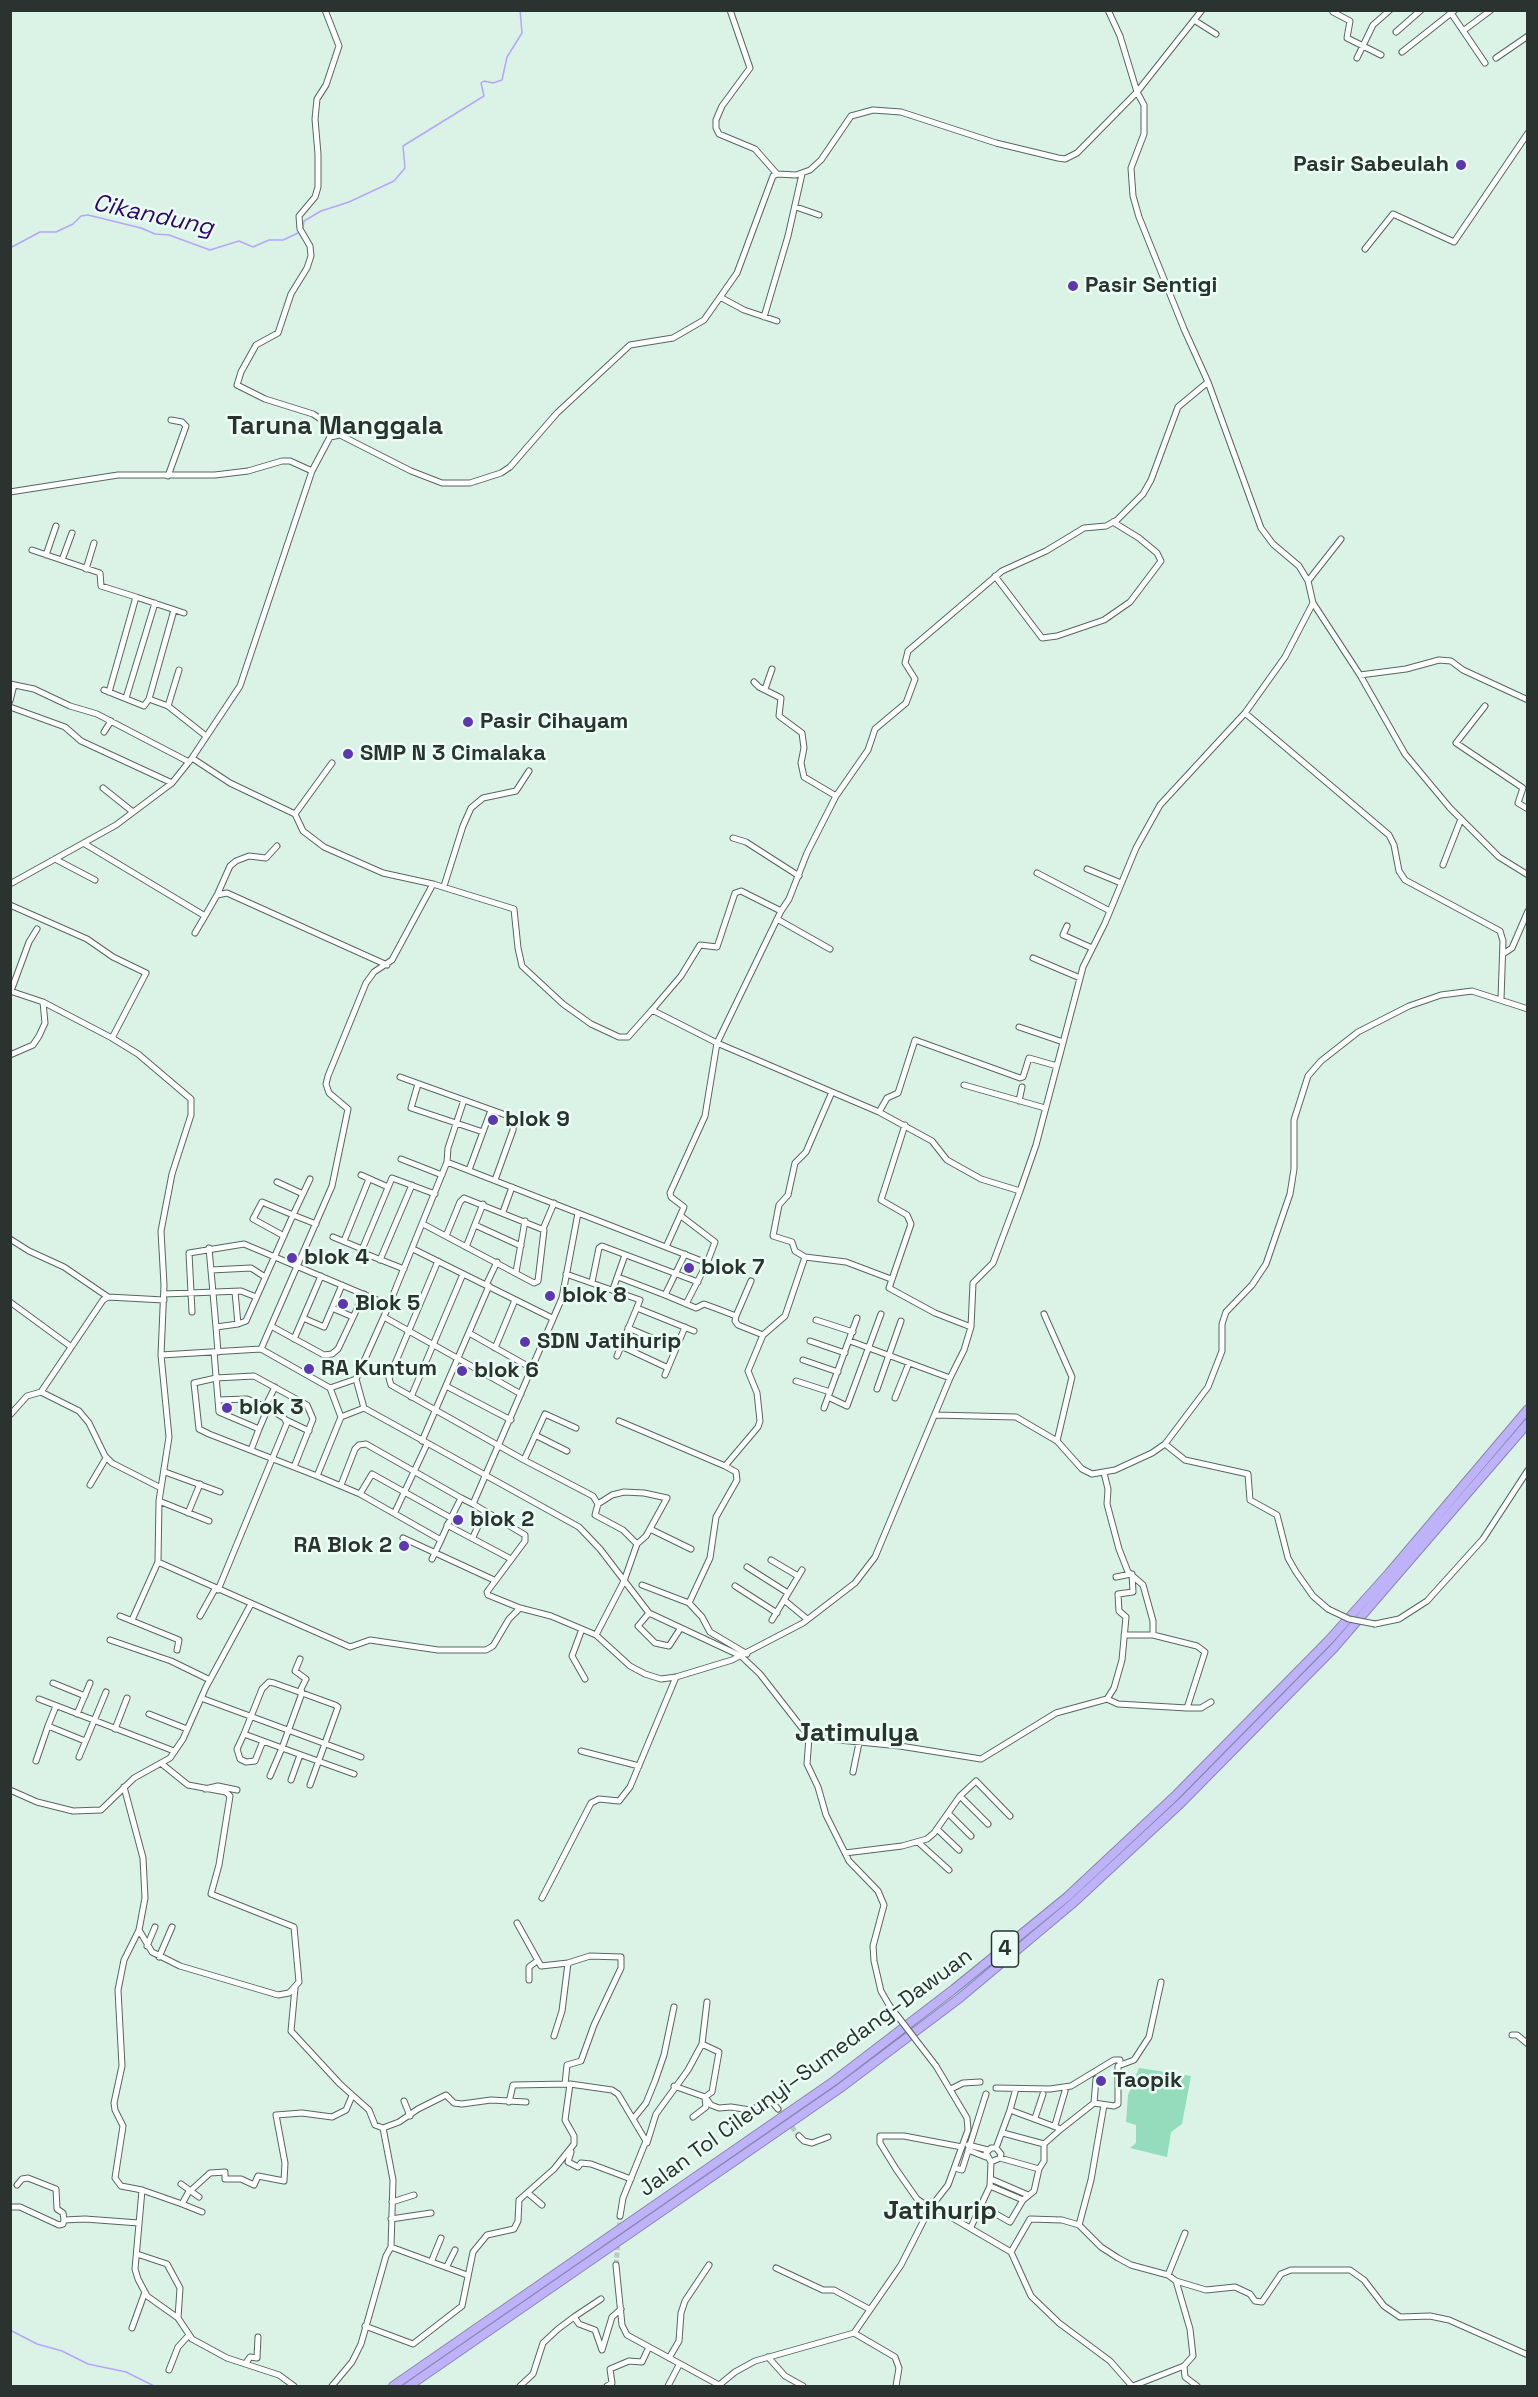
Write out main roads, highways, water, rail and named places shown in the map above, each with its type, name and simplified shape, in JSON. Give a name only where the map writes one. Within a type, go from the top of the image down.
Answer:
[{"type":"highway","name":"Jalan Tol Cileunyi–Sumedang–Dawuan","points":[[393,2386],[834,2081],[954,1989],[1066,1897],[1174,1797],[1328,1641],[1389,1573],[1527,1409]]},
{"type":"highway","name":"Jalan Tol Cileunyi–Sumedang–Dawuan","points":[[409,2386],[839,2089],[961,1997],[1054,1919],[1181,1803],[1334,1648],[1527,1423]]},
{"type":"waterway","name":"Cikandung","points":[[303,228],[304,221],[321,211],[349,202],[394,181],[405,168],[403,146],[484,96],[481,83],[502,80],[507,57],[522,33],[520,10]]},
{"type":"waterway","name":"Cikandung","points":[[10,248],[40,232],[56,232],[73,224],[81,216],[88,215],[141,228],[155,234],[169,235],[210,250],[239,241],[253,247],[269,240],[283,240],[298,233]]},
{"type":"waterway","points":[[10,2330],[37,2344],[62,2351],[88,2364],[126,2372],[154,2386]]},
{"type":"tunnel","points":[[778,2109],[799,2136]]},
{"type":"tunnel","points":[[616,2265],[620,2216]]},
{"type":"place","name":"Pasir Sabeulah","points":[[1461,165]]},
{"type":"place","name":"Pasir Sentigi","points":[[1073,286]]},
{"type":"place","name":"Pasir Cihayam","points":[[468,722]]},
{"type":"place","name":"SMP N 3 Cimalaka","points":[[348,754]]},
{"type":"place","name":"blok 9","points":[[493,1120]]},
{"type":"place","name":"blok 4","points":[[292,1258]]},
{"type":"place","name":"blok 7","points":[[689,1268]]},
{"type":"place","name":"blok 8","points":[[550,1296]]},
{"type":"place","name":"Blok 5","points":[[343,1304]]},
{"type":"place","name":"SDN Jatihurip","points":[[525,1342]]},
{"type":"place","name":"RA Kuntum","points":[[309,1369]]},
{"type":"place","name":"blok 6","points":[[462,1371]]},
{"type":"place","name":"blok 3","points":[[227,1408]]},
{"type":"place","name":"blok 2","points":[[458,1520]]},
{"type":"place","name":"RA Blok 2","points":[[404,1546]]},
{"type":"place","name":"Taopik","points":[[1101,2081]]},
{"type":"district","name":"Taruna Manggala","points":[[335,427]]},
{"type":"district","name":"Jatimulya","points":[[857,1734]]},
{"type":"district","name":"Jatihurip","points":[[940,2212]]}]
